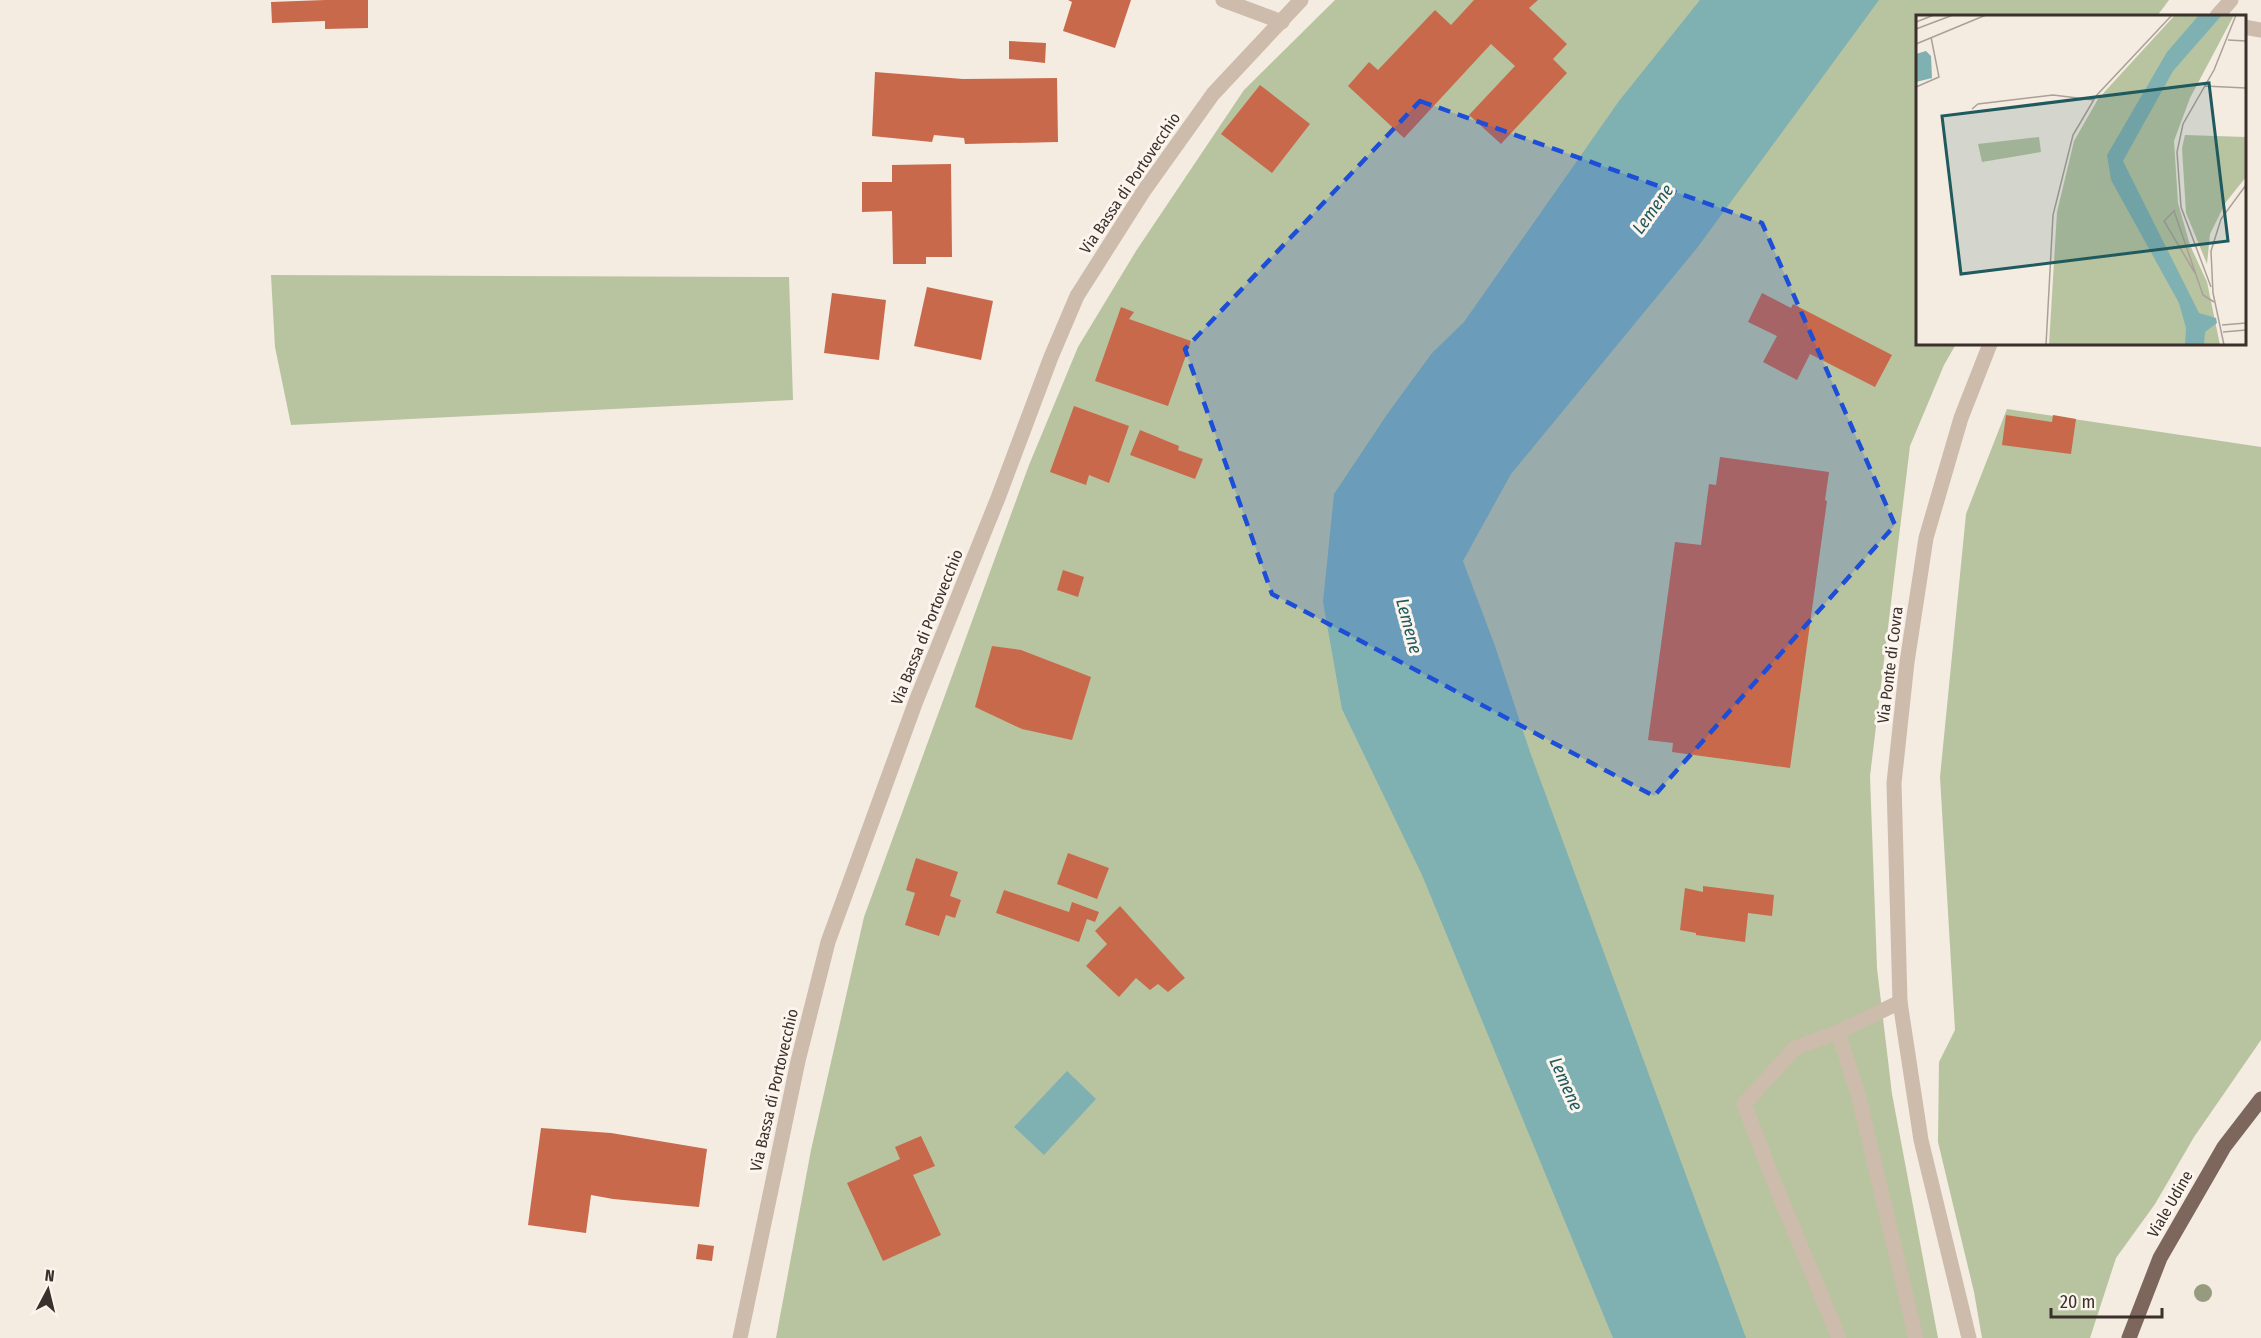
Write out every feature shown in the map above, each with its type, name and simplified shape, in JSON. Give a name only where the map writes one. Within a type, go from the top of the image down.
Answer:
[{"type":"main road","name":"Viale Udine","points":[[2129,1338],[2160,1258],[2224,1147],[2261,1099]]},
{"type":"street","points":[[1223,0],[1282,22]]},
{"type":"street","name":"Via Bassa di Portovecchio","points":[[740,1338],[798,1061],[828,942],[916,701],[1051,357],[1077,296],[1143,192],[1213,94],[1301,0]]},
{"type":"street","points":[[2218,15],[2230,0]]},
{"type":"street","points":[[2246,27],[2261,30]]},
{"type":"street","name":"Via Ponte di Covra","points":[[1968,1338],[1921,1140],[1899,1002],[1894,783],[1906,662],[1926,538],[1961,418],[1990,345]]},
{"type":"street","points":[[1839,1338],[1744,1104],[1795,1048],[1838,1032],[1899,1002]]},
{"type":"street","points":[[1838,1032],[1858,1094],[1916,1338]]},
{"type":"highlighted area","points":[[1420,101],[1762,223],[1895,525],[1654,796],[1272,594],[1185,349]]},
{"type":"green space","points":[[1335,0],[2169,0],[2158,15],[1916,15],[1916,345],[1955,345],[1944,365],[1910,446],[1870,776],[1877,968],[1892,1094],[1938,1338],[776,1338],[811,1150],[864,917],[1029,465],[1078,347],[1136,251],[1244,90]]},
{"type":"green space","points":[[271,275],[789,277],[793,400],[291,425],[275,347]]},
{"type":"green space","points":[[2007,409],[2261,447],[2261,1040],[2194,1137],[2155,1204],[2116,1258],[2090,1338],[1982,1338],[1974,1292],[1938,1142],[1939,1062],[1955,1030],[1940,777],[1966,514]]},
{"type":"water","name":"Lemene","points":[[1700,0],[1879,0],[1697,248],[1511,474],[1463,561],[1495,646],[1530,752],[1746,1338],[1613,1338],[1422,875],[1342,709],[1323,602],[1334,494],[1388,413],[1432,353],[1464,322],[1619,101]]},
{"type":"water","points":[[1067,1071],[1096,1099],[1044,1155],[1014,1127]]},
{"type":"building","points":[[368,0],[368,28],[325,29],[325,21],[272,23],[271,2]]},
{"type":"building","points":[[1068,0],[1131,0],[1115,48],[1063,31],[1072,2]]},
{"type":"building","points":[[1474,0],[1538,0],[1529,8],[1567,44],[1553,59],[1567,73],[1501,144],[1469,115],[1515,66],[1491,44],[1404,138],[1348,86],[1369,62],[1378,70],[1435,10],[1451,25]]},
{"type":"building","points":[[1009,41],[1046,43],[1045,63],[1009,59]]},
{"type":"building","points":[[875,72],[963,79],[1057,78],[1058,142],[965,144],[964,138],[934,135],[932,142],[872,136]]},
{"type":"building","points":[[1260,85],[1310,124],[1272,173],[1221,134]]},
{"type":"building","points":[[951,164],[952,257],[926,257],[926,264],[893,264],[892,211],[862,212],[862,182],[892,182],[892,165]]},
{"type":"building","points":[[927,287],[993,301],[981,360],[914,346]]},
{"type":"building","points":[[832,293],[886,300],[879,360],[824,353]]},
{"type":"building","points":[[1762,293],[1791,308],[1793,304],[1892,355],[1875,387],[1810,354],[1797,380],[1763,362],[1777,336],[1748,322]]},
{"type":"building","points":[[1121,307],[1134,312],[1129,319],[1191,341],[1168,406],[1095,381]]},
{"type":"building","points":[[1074,406],[1129,426],[1109,483],[1089,475],[1086,485],[1050,472]]},
{"type":"building","points":[[2006,415],[2052,422],[2053,415],[2076,419],[2071,454],[2002,445]]},
{"type":"building","points":[[1140,430],[1179,446],[1178,450],[1203,459],[1195,479],[1130,455]]},
{"type":"building","points":[[1720,457],[1829,472],[1825,500],[1827,501],[1790,768],[1672,752],[1673,743],[1648,740],[1675,542],[1701,545],[1709,484],[1716,485]]},
{"type":"building","points":[[1063,570],[1084,577],[1078,597],[1057,590]]},
{"type":"building","points":[[992,646],[1021,650],[1091,677],[1072,740],[1022,729],[975,707]]},
{"type":"building","points":[[1068,853],[1109,868],[1097,899],[1057,884]]},
{"type":"building","points":[[916,858],[958,872],[950,896],[961,900],[955,918],[946,915],[939,936],[905,925],[915,893],[906,890]]},
{"type":"building","points":[[1703,886],[1774,895],[1772,916],[1748,913],[1745,942],[1696,935],[1696,933],[1680,930],[1685,888],[1703,892]]},
{"type":"building","points":[[1004,890],[1069,912],[1072,902],[1099,912],[1095,922],[1087,919],[1079,942],[996,913]]},
{"type":"building","points":[[1120,906],[1185,978],[1168,992],[1158,984],[1150,990],[1136,978],[1119,997],[1086,966],[1107,944],[1095,931]]},
{"type":"building","points":[[541,1128],[611,1133],[707,1149],[699,1207],[591,1195],[586,1233],[528,1225]]},
{"type":"building","points":[[921,1136],[935,1166],[913,1175],[941,1235],[883,1261],[847,1183],[900,1159],[895,1147]]},
{"type":"building","points":[[698,1244],[714,1246],[712,1261],[696,1259]]}]
